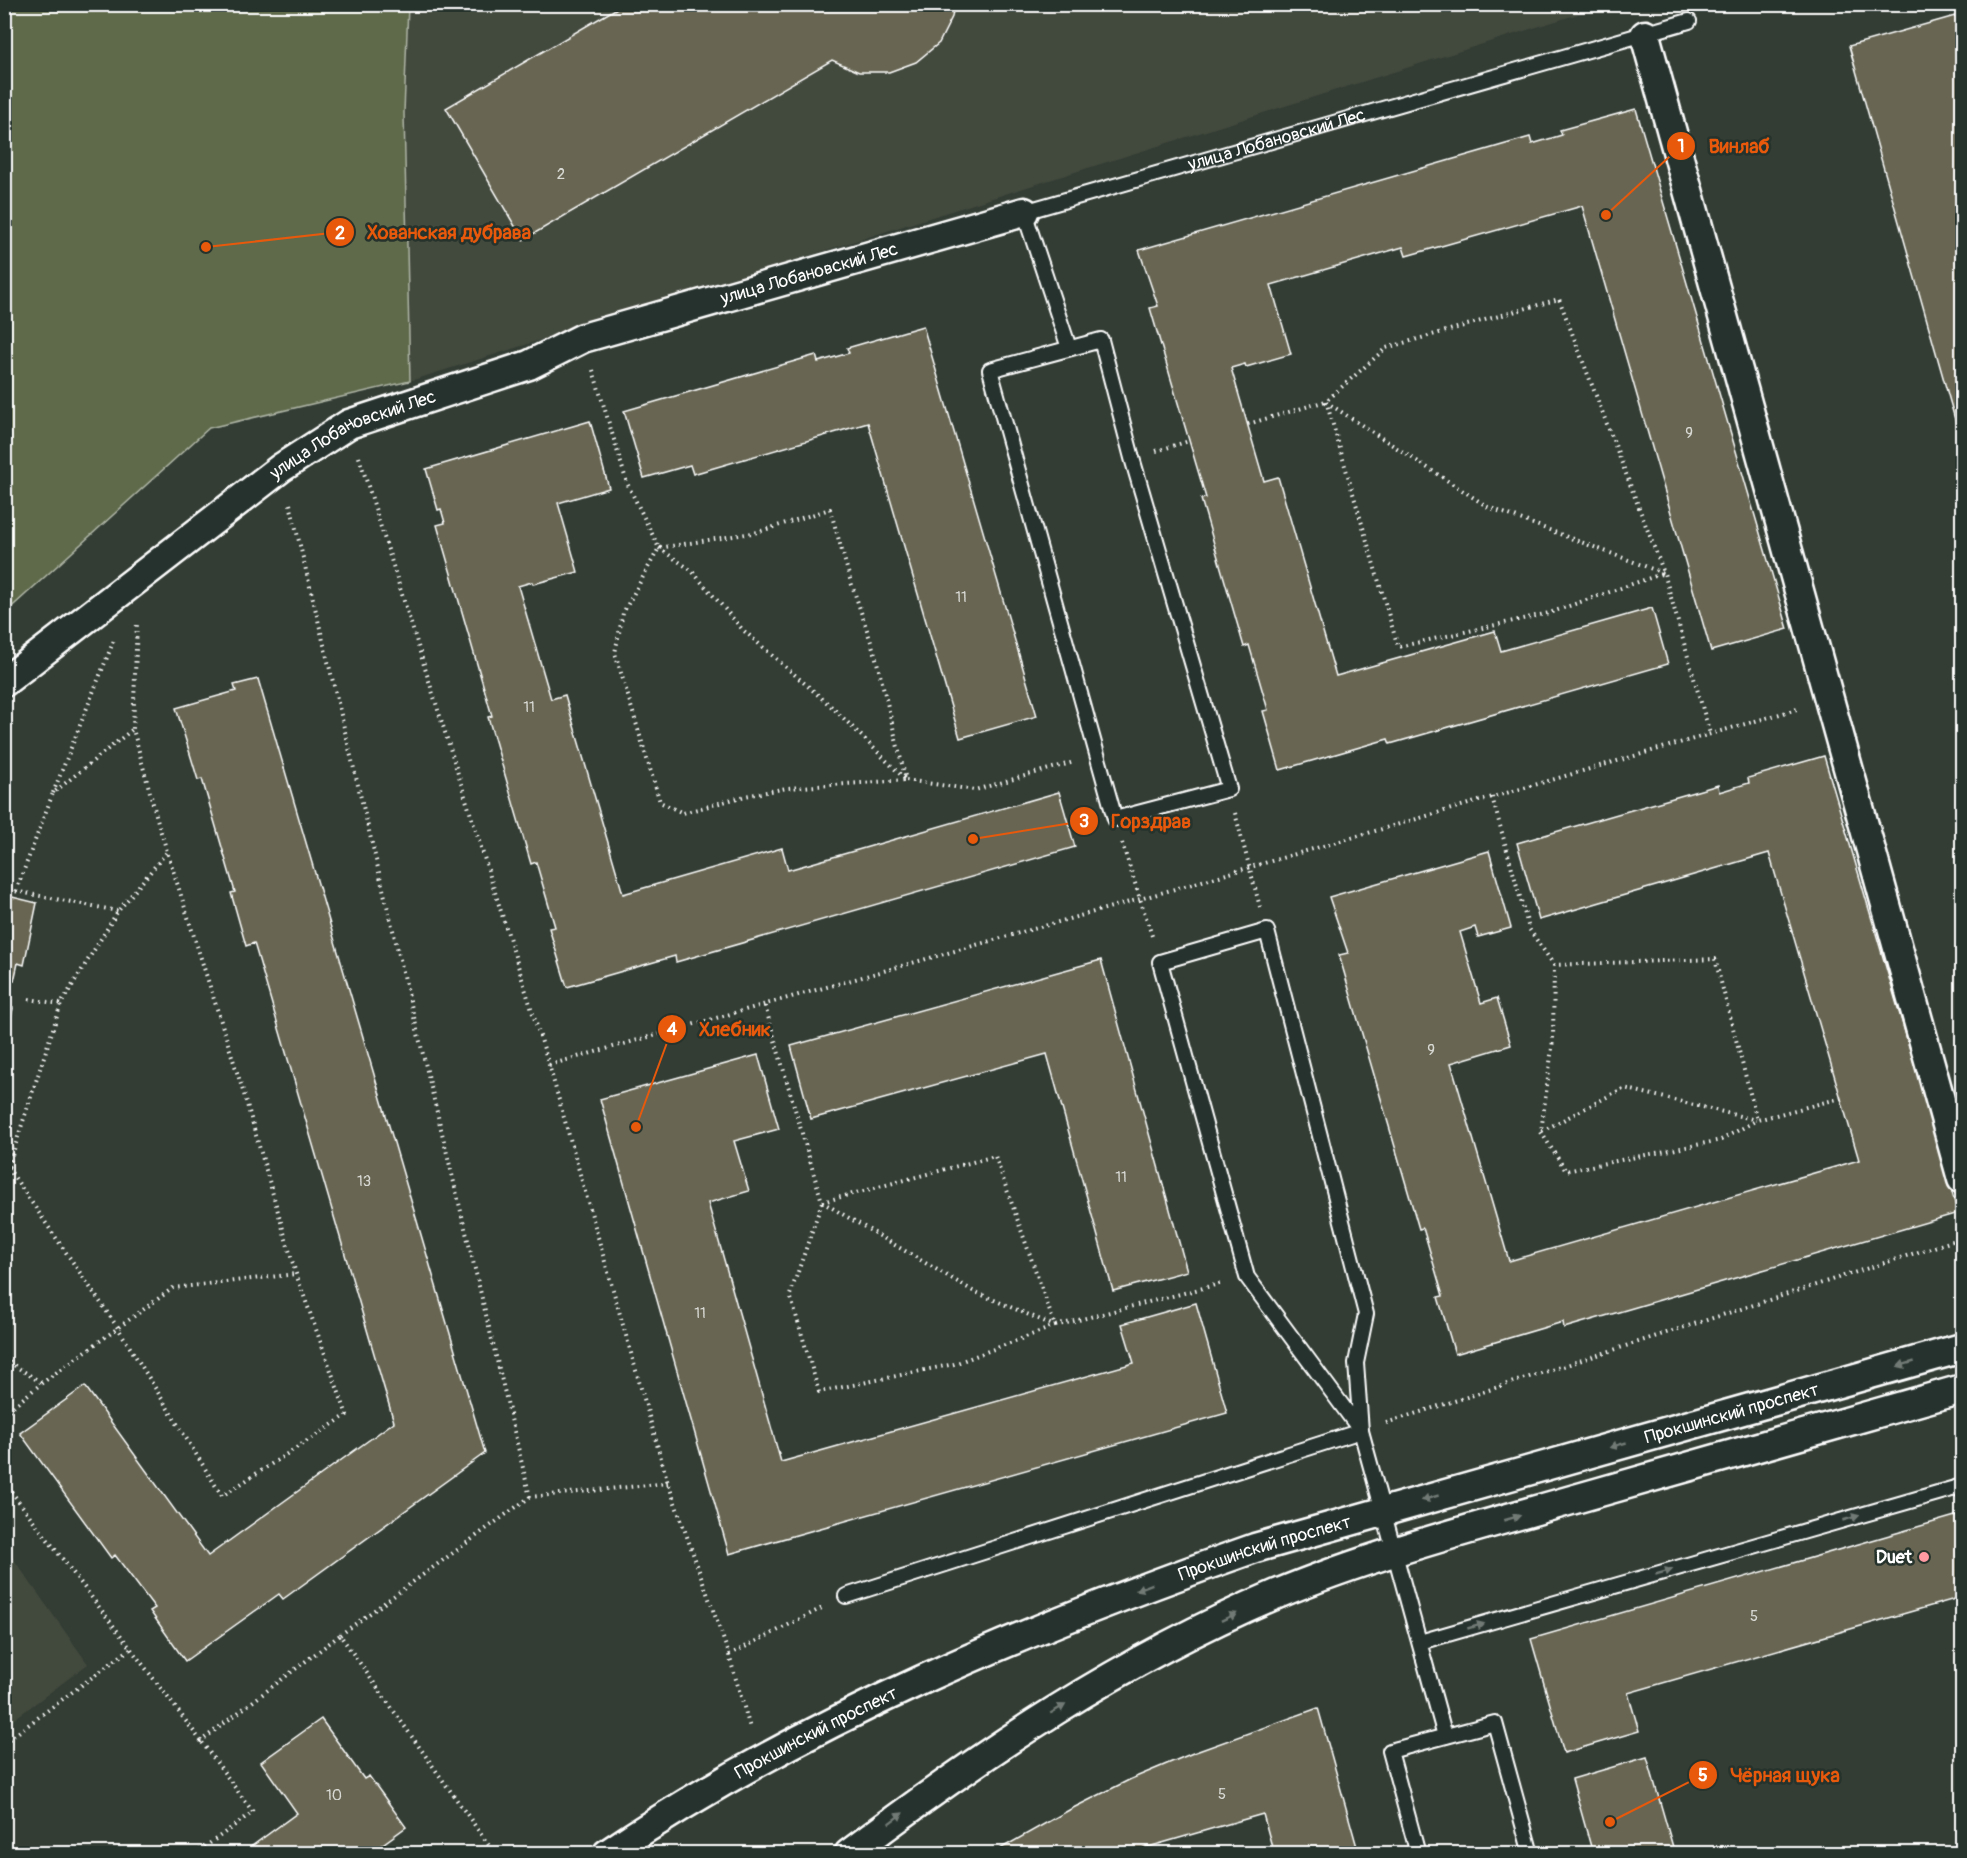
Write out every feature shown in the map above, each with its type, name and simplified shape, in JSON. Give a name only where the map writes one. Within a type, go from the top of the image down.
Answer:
[{"type":"street","points":[[1645,35],[1962,1179]]},
{"type":"street","name":"улица Лобановский Лес","points":[[4,681],[281,468],[349,424],[529,365],[583,338],[1024,212]]},
{"type":"street","name":"Прокшинский проспект","points":[[607,1854],[700,1794],[759,1761],[950,1667],[1103,1604],[1255,1548],[1962,1348]]},
{"type":"street","points":[[849,1854],[947,1780],[1023,1730],[1104,1682],[1186,1638],[1275,1595],[1394,1552],[1962,1389]]},
{"type":"lane","name":"улица Лобановский Лес","points":[[1024,212],[1689,21]]},
{"type":"lane","points":[[1024,212],[1069,348]]},
{"type":"lane","points":[[1101,340],[1132,458],[1229,789],[1115,819],[990,370],[1069,348],[1101,340]]},
{"type":"lane","points":[[1361,1431],[1247,1277],[1160,962],[1267,931],[1366,1314],[1356,1363],[1361,1431],[1445,1736]]},
{"type":"lane","points":[[846,1596],[1361,1431]]},
{"type":"lane","points":[[1420,1642],[1962,1486]]},
{"type":"lane","points":[[1418,1854],[1390,1751],[1495,1723],[1531,1854]]},
{"type":"path","points":[[1248,424],[1326,401],[1386,348],[1559,299],[1664,573],[1710,734]]},
{"type":"path","points":[[583,338],[627,483],[659,548],[691,570],[743,630],[832,707],[906,780]]},
{"type":"path","points":[[1326,401],[1488,507],[1664,573]]},
{"type":"path","points":[[1326,401],[1398,647],[1549,613],[1664,573]]},
{"type":"path","points":[[349,424],[549,1065],[668,1483],[729,1655],[759,1761]]},
{"type":"path","points":[[1132,458],[1189,441]]},
{"type":"path","points":[[281,468],[530,1497]]},
{"type":"path","points":[[659,548],[758,532],[830,509],[875,654],[906,780]]},
{"type":"path","points":[[659,548],[623,613],[615,652],[660,802],[683,813],[745,796],[787,788],[906,780],[975,790],[1097,755]]},
{"type":"path","points":[[138,578],[133,729],[166,853],[244,1094],[296,1274],[347,1415],[222,1496],[118,1328],[6,1169],[61,1004],[118,911],[166,853]]},
{"type":"path","points":[[16,891],[117,632]]},
{"type":"path","points":[[549,1065],[765,1006],[1808,706]]},
{"type":"path","points":[[53,793],[133,729]]},
{"type":"path","points":[[1229,789],[1267,931]]},
{"type":"path","points":[[1492,797],[1529,928],[1554,965],[1553,1040],[1541,1132],[1566,1171],[1721,1140],[1757,1120],[1841,1098]]},
{"type":"path","points":[[1115,819],[1160,962]]},
{"type":"path","points":[[4,889],[118,911]]},
{"type":"path","points":[[1554,965],[1715,959],[1757,1120]]},
{"type":"path","points":[[29,999],[61,1004]]},
{"type":"path","points":[[765,1006],[822,1202],[790,1295],[819,1392],[954,1364],[1054,1326],[1247,1277]]},
{"type":"path","points":[[1541,1132],[1624,1088],[1757,1120]]},
{"type":"path","points":[[822,1202],[995,1156],[1054,1326]]},
{"type":"path","points":[[822,1202],[973,1291],[1054,1326]]},
{"type":"path","points":[[1361,1431],[1962,1238]]},
{"type":"path","points":[[4,1414],[42,1383],[173,1288],[296,1274]]},
{"type":"path","points":[[4,1359],[42,1383]]},
{"type":"path","points":[[4,1482],[253,1812],[195,1854]]},
{"type":"path","points":[[201,1741],[340,1635],[530,1497],[668,1483]]},
{"type":"path","points":[[729,1655],[846,1596]]},
{"type":"path","points":[[340,1635],[495,1854]]},
{"type":"path","points":[[4,1743],[130,1649]]},
{"type":"shaded area","points":[[408,5],[1607,5],[410,381],[404,113]]},
{"type":"shaded area","points":[[5,1547],[88,1664],[4,1726]]},
{"type":"green space","points":[[5,4],[408,5],[404,113],[410,381],[209,428],[5,613]]},
{"type":"building","points":[[624,4],[954,4],[952,17],[939,43],[916,62],[889,72],[859,72],[832,60],[523,240],[446,108]]},
{"type":"building","points":[[1962,14],[1962,161],[1960,162],[1962,170],[1962,444],[1849,46]]},
{"type":"building","points":[[1636,109],[1788,629],[1711,651],[1582,206],[1406,256],[1403,247],[1271,285],[1291,354],[1246,367],[1245,364],[1231,368],[1264,481],[1278,477],[1336,676],[1495,631],[1501,651],[1652,608],[1668,664],[1390,744],[1388,739],[1280,770],[1263,711],[1268,710],[1249,645],[1244,647],[1201,499],[1206,498],[1150,308],[1158,306],[1139,250],[1530,137],[1532,144],[1562,135],[1560,130]]},
{"type":"building","points":[[923,326],[1037,716],[960,738],[868,423],[693,474],[690,465],[644,478],[624,411],[816,355],[818,362],[849,353],[847,348]]},
{"type":"building","points":[[590,421],[609,488],[558,503],[578,572],[518,586],[551,699],[565,695],[623,894],[782,848],[788,870],[1059,792],[1075,847],[676,962],[675,956],[567,987],[549,928],[555,927],[536,862],[531,864],[488,717],[492,716],[437,525],[445,523],[441,509],[438,510],[426,469]]},
{"type":"building","points":[[258,679],[485,1453],[283,1599],[279,1594],[185,1661],[150,1611],[155,1608],[115,1555],[111,1558],[20,1433],[85,1386],[208,1556],[394,1422],[254,943],[246,946],[231,893],[235,892],[202,779],[198,780],[176,708],[236,691],[234,685]]},
{"type":"building","points":[[1824,756],[1958,1213],[1564,1328],[1563,1322],[1455,1354],[1438,1297],[1443,1296],[1423,1228],[1419,1229],[1339,955],[1348,953],[1329,897],[1489,851],[1511,928],[1478,937],[1475,927],[1460,932],[1481,1003],[1497,998],[1511,1045],[1451,1063],[1509,1261],[1859,1160],[1769,853],[1539,920],[1517,843],[1718,785],[1719,792],[1749,783],[1748,778]]},
{"type":"building","points":[[8,896],[37,903],[24,965],[18,963],[14,981],[9,980],[4,1000],[4,903],[7,904]]},
{"type":"building","points":[[1101,960],[1187,1271],[1113,1291],[1047,1054],[811,1119],[791,1046]]},
{"type":"building","points":[[4,1006],[13,1008],[4,1050]]},
{"type":"building","points":[[758,1055],[779,1129],[734,1141],[749,1191],[708,1203],[781,1462],[1134,1363],[1122,1324],[1196,1303],[1227,1413],[729,1554],[600,1099]]},
{"type":"building","points":[[1962,1514],[1962,1597],[1628,1693],[1639,1731],[1564,1753],[1531,1639]]},
{"type":"building","points":[[1318,1708],[1359,1854],[1274,1854],[1263,1814],[1124,1854],[991,1854],[1071,1809],[1131,1779],[1193,1753]]},
{"type":"building","points":[[321,1719],[364,1779],[369,1776],[406,1827],[369,1854],[241,1854],[297,1813],[261,1762]]},
{"type":"building","points":[[1647,1757],[1675,1854],[1593,1854],[1572,1779]]},
{"type":"place","name":"Винлаб","points":[[1606,215]]},
{"type":"place","name":"Хованская дубрава","points":[[206,247]]},
{"type":"place","name":"Горздрав","points":[[973,839]]},
{"type":"place","name":"Хлебник","points":[[636,1127]]},
{"type":"place","name":"Duet","points":[[1924,1557]]},
{"type":"place","name":"Чёрная щука","points":[[1610,1822]]}]
